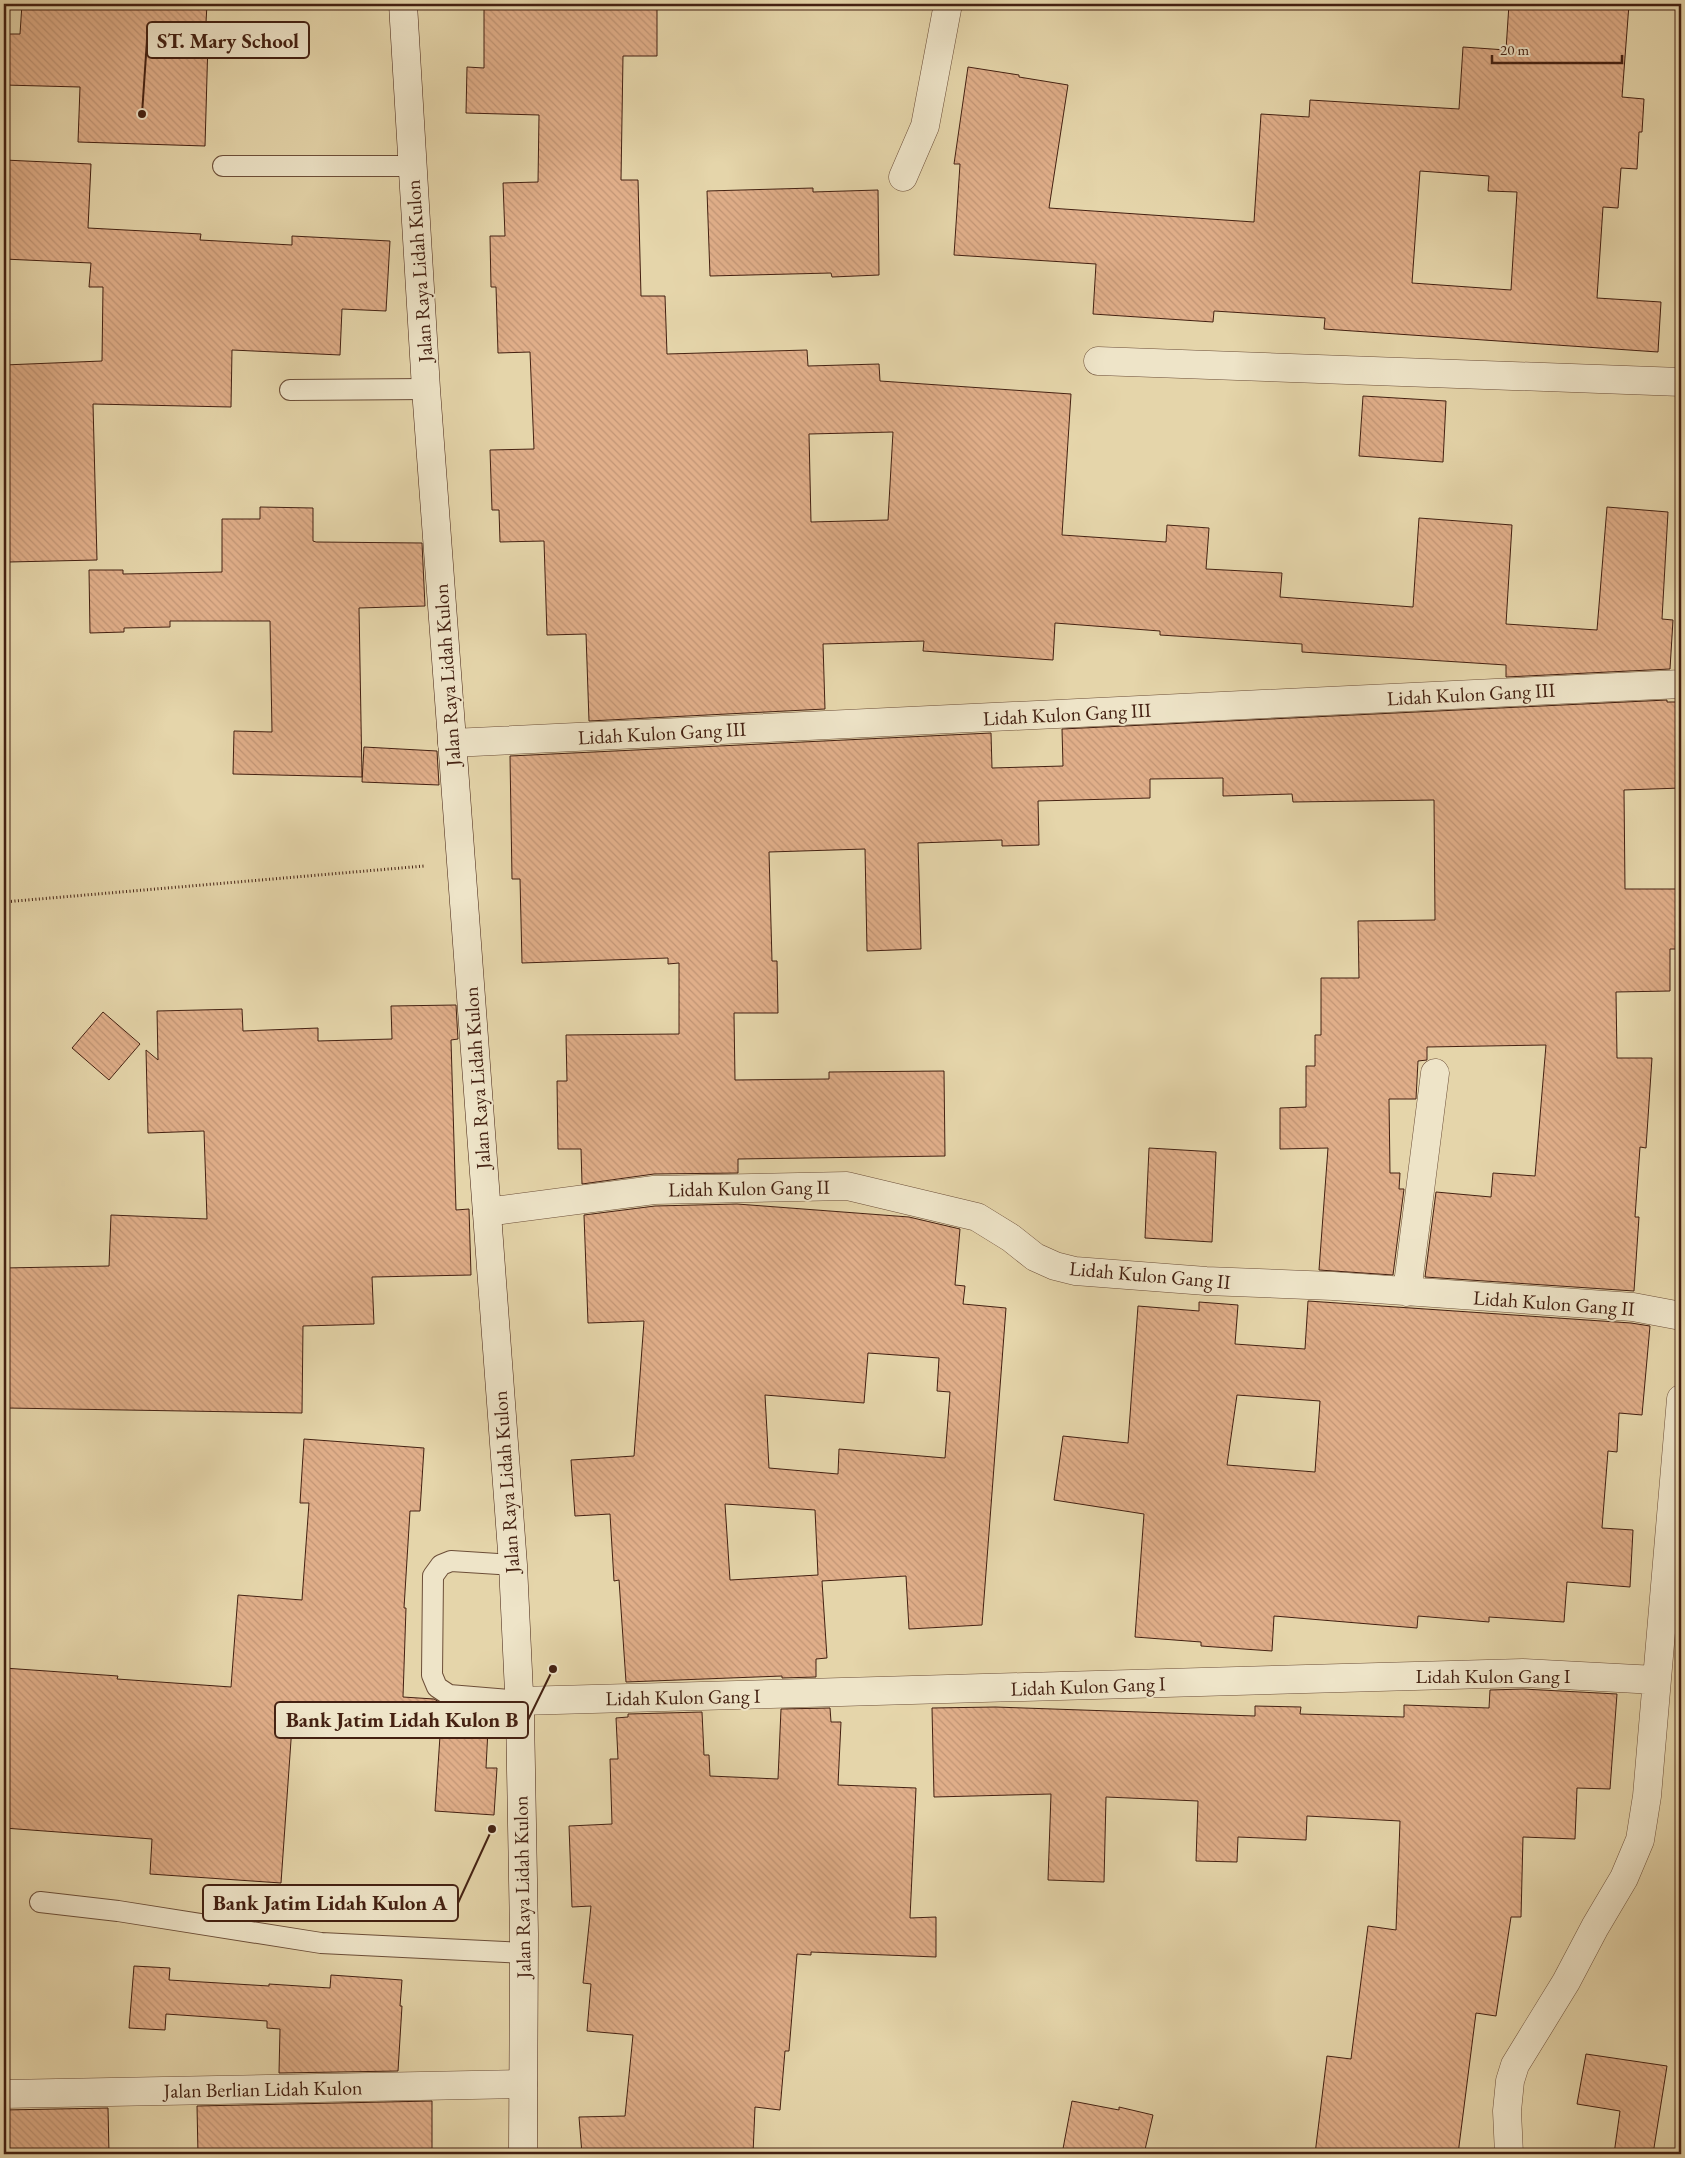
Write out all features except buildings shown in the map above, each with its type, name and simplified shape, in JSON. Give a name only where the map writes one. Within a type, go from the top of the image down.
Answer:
[{"type":"street","name":"Jalan Raya Lidah Kulon","points":[[403,4],[426,389],[513,1565],[520,1701],[524,1953],[523,2154]]},
{"type":"street","points":[[903,177],[925,126],[948,4]]},
{"type":"street","points":[[1098,361],[1681,382]]},
{"type":"street","name":"Lidah Kulon Gang III","points":[[452,743],[1681,684]]},
{"type":"street","points":[[1407,1292],[1435,1073]]},
{"type":"street","name":"Lidah Kulon Gang II","points":[[487,1212],[654,1190],[847,1186],[978,1217],[1036,1257],[1055,1266],[1075,1271],[1633,1307],[1681,1316]]},
{"type":"street","points":[[1509,2154],[1507,2111],[1510,2081],[1515,2065],[1566,1982],[1624,1878],[1640,1840],[1647,1796],[1681,1399]]},
{"type":"street","name":"Lidah Kulon Gang I","points":[[520,1701],[1523,1673],[1656,1680]]},
{"type":"street","name":"Jalan Berlian Lidah Kulon","points":[[4,2094],[523,2084]]},
{"type":"lane","points":[[223,166],[413,166]]},
{"type":"lane","points":[[290,390],[426,389]]},
{"type":"lane","points":[[513,1565],[461,1561],[451,1561],[441,1565],[433,1576],[432,1675],[437,1687],[449,1695],[520,1701]]},
{"type":"lane","points":[[40,1902],[118,1911],[321,1943],[524,1953]]},
{"type":"path","points":[[4,902],[414,867]]},
{"type":"place","name":"ST. Mary School","points":[[142,114]]},
{"type":"place","name":"Bank Jatim Lidah Kulon B","points":[[553,1669]]},
{"type":"place","name":"Bank Jatim Lidah Kulon A","points":[[492,1829]]}]
